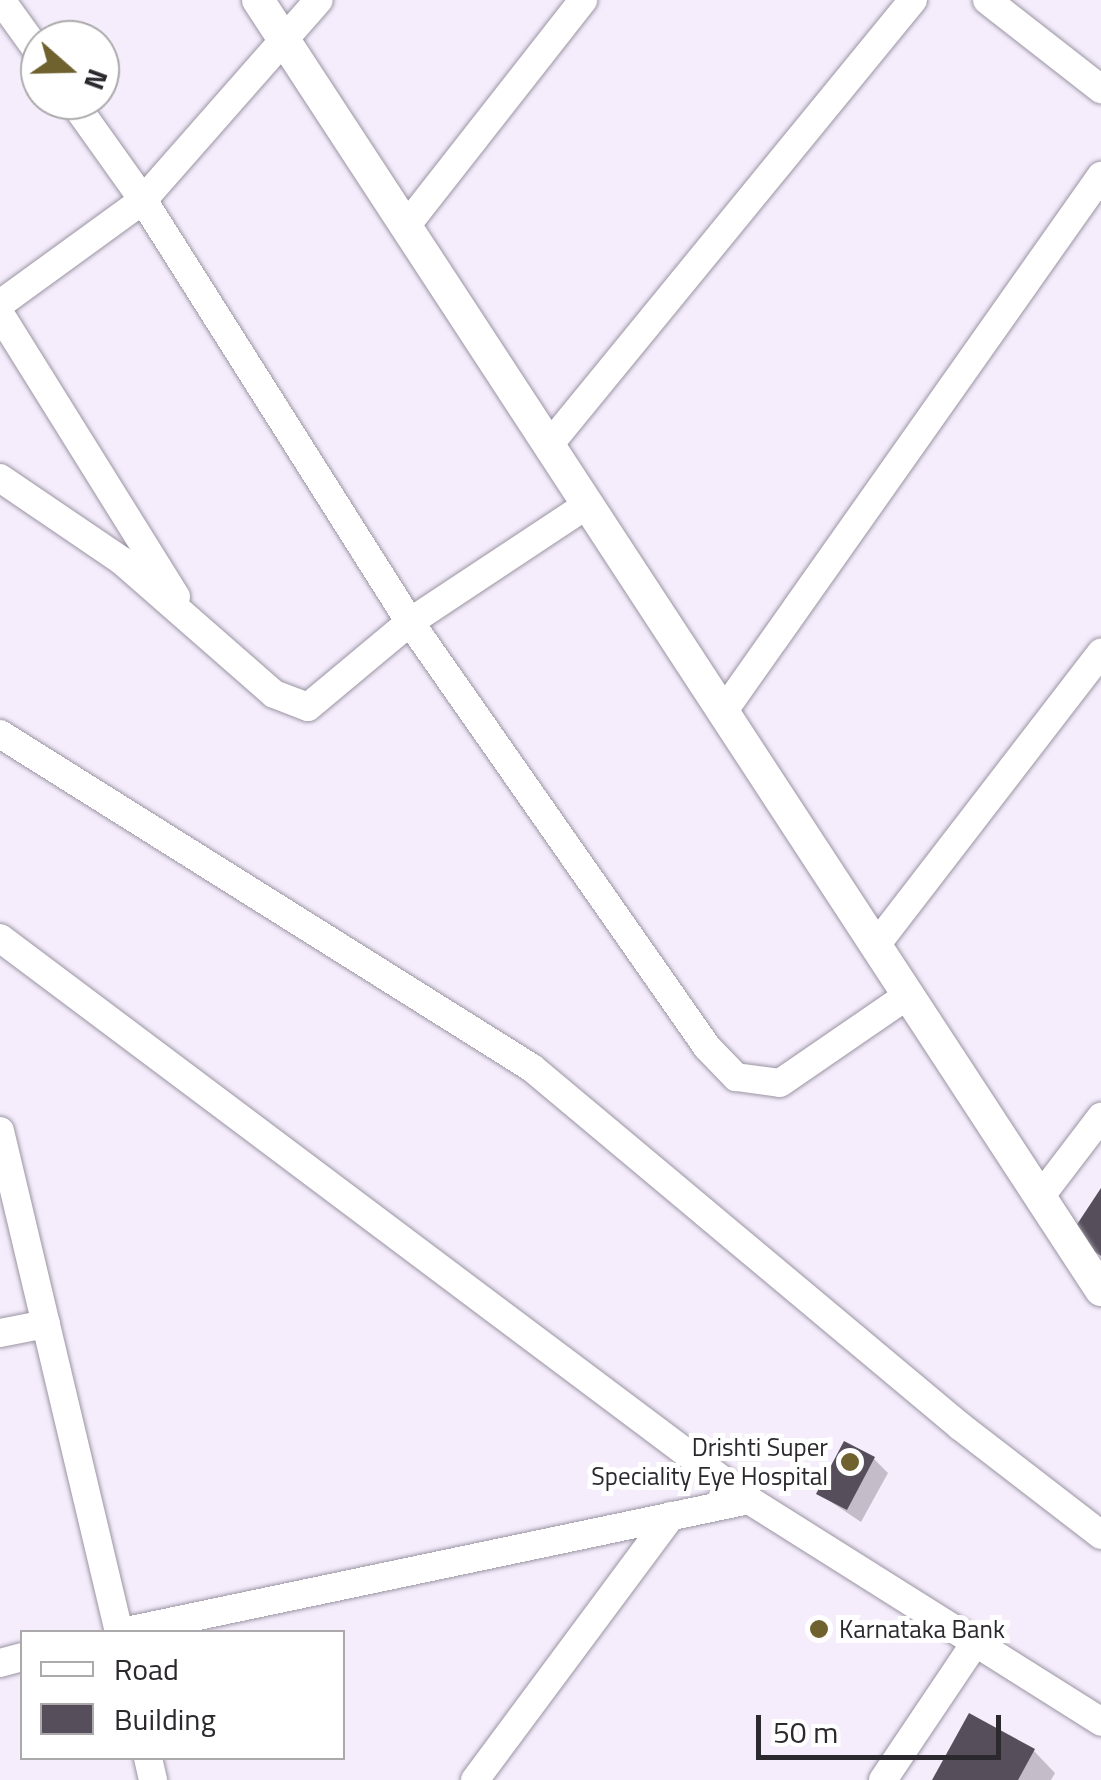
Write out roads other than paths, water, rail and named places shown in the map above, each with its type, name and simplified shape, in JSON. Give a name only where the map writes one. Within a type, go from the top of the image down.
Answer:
[{"type":"street","points":[[2,0],[20,26]]},
{"type":"street","points":[[258,0],[1101,1290]]},
{"type":"street","points":[[0,304],[144,200],[286,43],[319,0]]},
{"type":"street","points":[[406,226],[583,0]]},
{"type":"street","points":[[549,445],[912,0]]},
{"type":"street","points":[[987,0],[1101,89]]},
{"type":"street","points":[[86,120],[144,200],[410,622],[617,923],[736,1078],[780,1083],[908,994]]},
{"type":"street","points":[[724,712],[1101,176]]},
{"type":"street","points":[[0,314],[193,623]]},
{"type":"street","points":[[0,478],[122,561],[274,694],[308,707],[410,622],[588,504]]},
{"type":"street","points":[[876,945],[1101,653]]},
{"type":"street","points":[[0,734],[532,1068],[961,1427],[1101,1535]]},
{"type":"street","points":[[0,938],[749,1500],[1101,1722]]},
{"type":"street","points":[[1040,1197],[1101,1117]]},
{"type":"street","points":[[0,1131],[120,1630]]},
{"type":"street","points":[[0,1333],[46,1324]]},
{"type":"street","points":[[130,1630],[749,1500]]},
{"type":"street","points":[[475,1780],[671,1516]]},
{"type":"street","points":[[884,1780],[975,1643]]},
{"type":"place","name":"Drishti Super Speciality Eye Hospital","points":[[850,1462]]},
{"type":"place","name":"Karnataka Bank","points":[[819,1629]]}]
